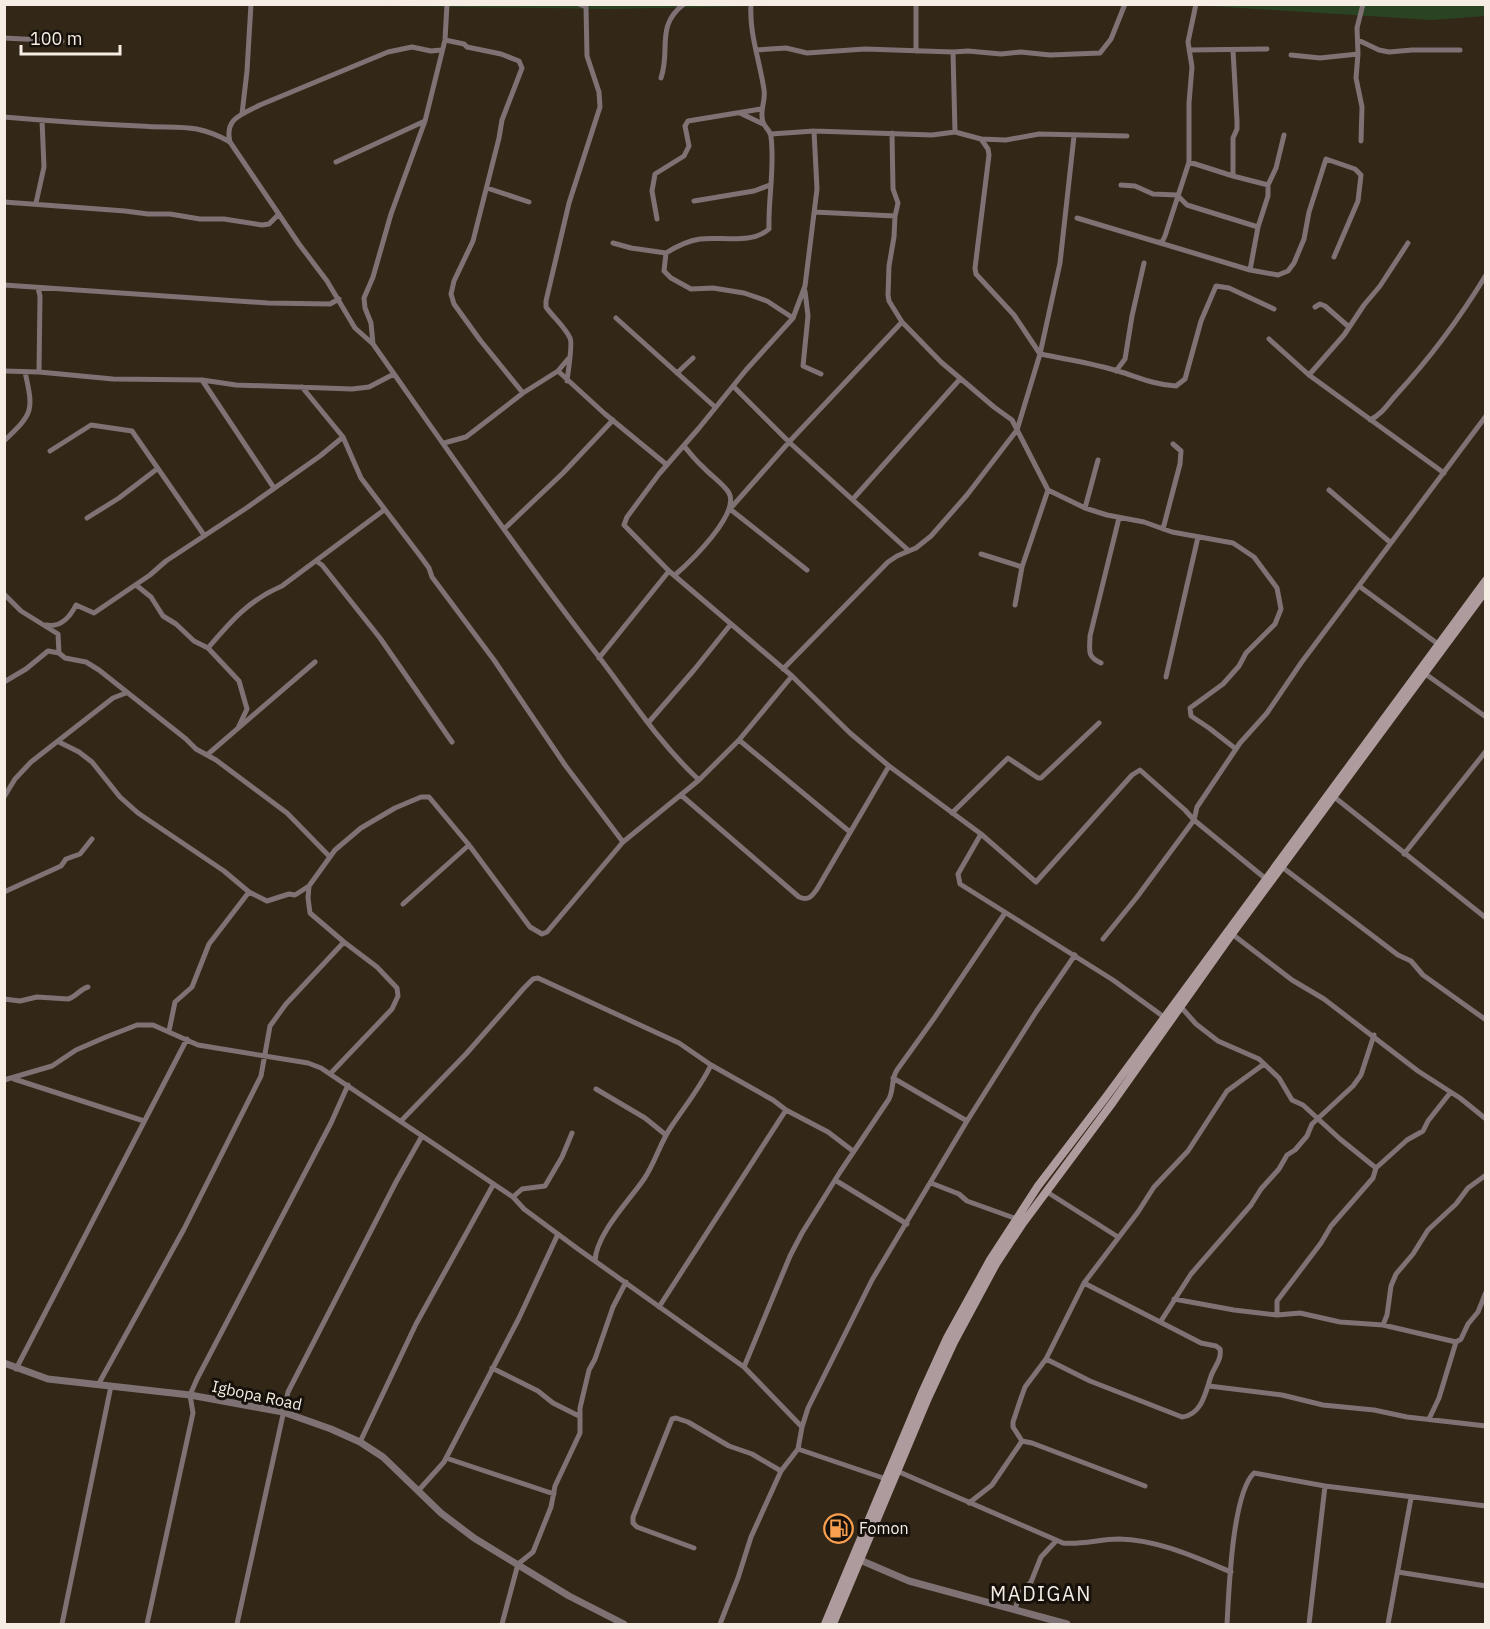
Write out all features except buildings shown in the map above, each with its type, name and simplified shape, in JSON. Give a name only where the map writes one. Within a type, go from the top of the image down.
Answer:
[{"type":"main road","points":[[825,1624],[921,1395],[947,1338],[990,1260],[1038,1186],[1485,580]]},
{"type":"main road","points":[[833,1624],[928,1398],[965,1321],[996,1264],[1232,934],[1485,590]]},
{"type":"street","points":[[242,114],[251,4]]},
{"type":"street","points":[[373,344],[371,323],[364,308],[364,298],[373,277],[391,214],[399,198],[425,122],[445,40],[447,4]]},
{"type":"street","points":[[444,443],[466,437],[523,393],[558,371],[568,357],[572,346],[571,339],[546,307],[546,301],[569,203],[600,107],[599,92],[587,56],[588,6],[579,4]]},
{"type":"street","points":[[661,78],[664,68],[665,30],[673,15],[684,4]]},
{"type":"street","points":[[614,243],[666,253],[679,244],[703,238],[758,237],[769,229],[773,159],[771,134],[763,124],[760,109],[764,92],[753,42],[751,4]]},
{"type":"street","points":[[916,4],[916,51]]},
{"type":"street","points":[[756,50],[786,48],[807,53],[866,49],[1001,54],[1021,52],[1050,55],[1100,53],[1111,39],[1125,4]]},
{"type":"street","points":[[1157,242],[1162,242],[1165,236],[1189,162],[1189,103],[1192,67],[1188,42],[1196,4]]},
{"type":"street","points":[[1361,141],[1362,107],[1356,78],[1359,54],[1357,28],[1363,4]]},
{"type":"street","points":[[4,38],[62,41]]},
{"type":"street","points":[[445,40],[519,61],[522,68],[502,120],[473,241],[453,281],[451,294],[454,304],[473,331],[523,393]]},
{"type":"street","points":[[1358,40],[1389,52],[1460,50]]},
{"type":"street","points":[[441,50],[431,51],[412,47],[388,52],[260,105],[230,123],[228,130],[230,142],[299,244],[318,266],[355,328],[373,344],[548,593],[681,764],[699,780]]},
{"type":"street","points":[[1189,50],[1267,49]]},
{"type":"street","points":[[1233,50],[1237,121],[1237,129],[1233,138],[1233,176]]},
{"type":"street","points":[[953,52],[955,132]]},
{"type":"street","points":[[1291,55],[1320,58],[1359,54]]},
{"type":"street","points":[[657,219],[652,191],[655,174],[684,156],[689,146],[685,126],[688,121],[760,109]]},
{"type":"street","points":[[740,114],[763,124]]},
{"type":"street","points":[[4,117],[142,127],[197,128],[230,142]]},
{"type":"street","points":[[36,203],[44,167],[42,120]]},
{"type":"street","points":[[336,162],[425,122]]},
{"type":"street","points":[[771,134],[814,131],[932,135],[955,132],[981,139],[1006,140],[1038,135],[1127,136]]},
{"type":"street","points":[[814,131],[817,189],[805,286],[808,316],[803,366],[821,374]]},
{"type":"street","points":[[892,133],[893,189],[898,203],[888,295],[902,322],[960,379],[993,407],[1008,415],[1048,490],[1085,508],[1119,518],[1233,543],[1254,556],[1277,588],[1281,600],[1280,615],[1269,632],[1246,653],[1239,666],[1223,684],[1190,708],[1191,716],[1236,749]]},
{"type":"street","points":[[1250,270],[1258,227],[1268,196],[1268,185],[1276,168],[1284,135]]},
{"type":"street","points":[[783,669],[880,570],[897,556],[916,548],[942,524],[1017,430],[1040,354],[1060,263],[1074,136]]},
{"type":"street","points":[[981,139],[989,155],[976,274],[1014,315],[1040,354],[1116,371],[1154,384],[1176,386],[1185,379],[1201,321],[1216,286],[1229,288],[1274,309]]},
{"type":"street","points":[[1077,218],[1250,270],[1278,275],[1288,271],[1294,263],[1304,239],[1309,212],[1326,159],[1355,169],[1361,175],[1358,201],[1334,257]]},
{"type":"street","points":[[1189,162],[1268,185]]},
{"type":"street","points":[[694,201],[754,191],[770,185]]},
{"type":"street","points":[[1121,185],[1135,186],[1153,194],[1177,195],[1187,205],[1258,227]]},
{"type":"street","points":[[487,188],[529,202]]},
{"type":"street","points":[[4,202],[170,214],[262,225],[269,224],[279,214]]},
{"type":"street","points":[[814,212],[895,216]]},
{"type":"street","points":[[1309,375],[1380,286],[1408,243]]},
{"type":"street","points":[[666,253],[664,270],[681,285],[691,290],[713,288],[744,293],[767,301],[793,318]]},
{"type":"street","points":[[1116,371],[1125,359],[1144,263]]},
{"type":"street","points":[[1370,420],[1383,411],[1417,373],[1463,311],[1485,275]]},
{"type":"street","points":[[4,285],[268,303],[330,304],[339,299]]},
{"type":"street","points":[[805,286],[793,318],[746,369],[667,465],[627,517],[624,525],[669,571],[792,676],[850,733],[889,766],[981,834],[1036,882],[1132,775],[1140,770],[1194,820],[1266,879]]},
{"type":"street","points":[[38,288],[40,296],[39,372]]},
{"type":"street","points":[[1315,307],[1320,304],[1324,306],[1349,327]]},
{"type":"street","points":[[616,318],[715,407]]},
{"type":"street","points":[[730,509],[789,442],[902,322]]},
{"type":"street","points":[[1269,339],[1309,375],[1444,473]]},
{"type":"street","points":[[567,381],[568,357]]},
{"type":"street","points":[[677,373],[693,358]]},
{"type":"street","points":[[4,371],[113,379],[202,380],[236,385],[363,388],[377,384],[394,374]]},
{"type":"street","points":[[558,371],[667,465]]},
{"type":"street","points":[[4,441],[28,417],[30,397],[25,372]]},
{"type":"street","points":[[853,499],[960,379]]},
{"type":"street","points":[[202,380],[274,488]]},
{"type":"street","points":[[734,386],[789,442],[908,550]]},
{"type":"street","points":[[302,387],[342,437],[361,478],[422,557],[435,582],[494,660],[565,765],[623,842]]},
{"type":"street","points":[[1102,939],[1137,897],[1194,820],[1197,807],[1246,735],[1267,713],[1301,663],[1485,416]]},
{"type":"street","points":[[504,528],[613,420]]},
{"type":"street","points":[[50,451],[91,424],[132,431],[204,535]]},
{"type":"street","points":[[41,624],[55,626],[69,619],[76,605],[94,614],[99,612],[106,603],[136,585],[161,564],[245,509],[320,456],[342,437]]},
{"type":"street","points":[[1163,529],[1180,464],[1181,451],[1173,444]]},
{"type":"street","points":[[675,575],[727,517],[731,500],[729,492],[701,466],[684,446]]},
{"type":"street","points":[[1085,508],[1098,460]]},
{"type":"street","points":[[87,518],[119,498],[157,469]]},
{"type":"street","points":[[1016,606],[1022,567],[1048,490]]},
{"type":"street","points":[[1329,490],[1391,543]]},
{"type":"street","points":[[730,509],[807,570]]},
{"type":"street","points":[[208,648],[237,614],[265,593],[282,586],[384,510]]},
{"type":"street","points":[[1101,663],[1093,659],[1090,654],[1090,636],[1119,518]]},
{"type":"street","points":[[1166,676],[1198,537]]},
{"type":"street","points":[[981,554],[1022,567]]},
{"type":"street","points":[[316,561],[333,578],[380,638],[452,742]]},
{"type":"street","points":[[599,657],[669,571]]},
{"type":"street","points":[[136,585],[151,597],[164,616],[194,641],[208,648],[239,681],[247,709],[238,728]]},
{"type":"street","points":[[1359,586],[1438,644]]},
{"type":"street","points":[[4,594],[21,610],[58,634],[59,653]]},
{"type":"street","points":[[648,723],[730,624]]},
{"type":"street","points":[[4,682],[26,669],[48,651],[90,664],[196,749],[287,813],[330,857]]},
{"type":"street","points":[[207,756],[315,662]]},
{"type":"street","points":[[1425,673],[1485,717]]},
{"type":"street","points":[[59,742],[86,756],[120,797],[138,813],[224,871],[249,892],[267,901],[289,894],[299,894],[309,886],[335,850],[361,828],[395,808],[424,796],[429,797],[469,845],[530,927],[542,934],[547,932],[623,842],[699,780],[738,740],[792,676]]},
{"type":"street","points":[[4,797],[15,779],[31,762],[113,698],[126,693]]},
{"type":"street","points":[[952,813],[1008,758],[1041,778],[1099,723]]},
{"type":"street","points":[[738,740],[762,757],[850,832]]},
{"type":"street","points":[[1404,854],[1485,751]]},
{"type":"street","points":[[681,795],[781,882],[799,897],[805,899],[811,897],[817,889],[889,766]]},
{"type":"street","points":[[1333,796],[1404,854],[1426,868],[1485,918]]},
{"type":"street","points":[[981,834],[957,877],[960,884],[1075,955],[1164,1017]]},
{"type":"street","points":[[4,892],[61,866],[66,859],[80,854],[92,839]]},
{"type":"street","points":[[403,904],[469,845]]},
{"type":"street","points":[[1282,867],[1398,955],[1411,961],[1423,975],[1485,1020]]},
{"type":"street","points":[[309,886],[310,913],[377,967],[397,988],[398,996],[392,1009],[330,1074]]},
{"type":"street","points":[[169,1031],[175,1002],[192,987],[209,944],[249,892]]},
{"type":"street","points":[[744,1367],[790,1256],[835,1180],[889,1099],[893,1090],[893,1078],[1005,912]]},
{"type":"street","points":[[1232,934],[1292,980],[1324,999],[1374,1035],[1418,1071],[1460,1098],[1485,1119]]},
{"type":"street","points":[[98,1384],[189,1219],[261,1076],[270,1026],[307,980],[344,942]]},
{"type":"street","points":[[720,1624],[751,1537],[781,1471],[798,1449],[808,1408],[872,1280],[1036,1012],[1075,955]]},
{"type":"street","points":[[401,1121],[466,1054],[524,988],[533,979],[538,978],[672,1039],[786,1110],[816,1125],[854,1152]]},
{"type":"street","points":[[4,999],[20,1001],[37,997],[68,999],[88,987]]},
{"type":"street","points":[[1181,1007],[1218,1041],[1254,1056],[1264,1064],[1279,1078],[1289,1097],[1303,1106],[1376,1168]]},
{"type":"street","points":[[4,1080],[52,1066],[76,1050],[137,1025],[153,1025],[198,1045],[220,1050],[308,1063],[348,1085],[513,1197],[524,1209],[744,1367],[802,1427]]},
{"type":"street","points":[[1161,1321],[1197,1267],[1251,1205],[1287,1155],[1307,1136],[1312,1124],[1319,1120],[1326,1110],[1353,1086],[1361,1075],[1374,1035]]},
{"type":"street","points":[[16,1369],[187,1039]]},
{"type":"street","points":[[1145,1486],[1022,1441],[1014,1431],[1013,1422],[1025,1387],[1046,1359],[1084,1283],[1138,1212],[1154,1187],[1188,1151],[1227,1091],[1264,1064]]},
{"type":"street","points":[[595,1261],[597,1248],[623,1205],[650,1170],[666,1135],[699,1089],[711,1065]]},
{"type":"street","points":[[13,1078],[144,1121]]},
{"type":"street","points":[[893,1078],[968,1121]]},
{"type":"street","points":[[147,1624],[193,1413],[190,1395],[331,1123],[348,1085]]},
{"type":"street","points":[[596,1089],[645,1118],[666,1135]]},
{"type":"street","points":[[1277,1315],[1277,1301],[1321,1243],[1331,1226],[1373,1178],[1376,1168],[1407,1140],[1423,1131],[1450,1093]]},
{"type":"street","points":[[659,1307],[786,1110]]},
{"type":"street","points":[[513,1197],[522,1189],[545,1186],[562,1157],[572,1133]]},
{"type":"street","points":[[237,1624],[288,1392],[422,1136]]},
{"type":"street","points":[[1383,1325],[1387,1316],[1391,1286],[1396,1274],[1413,1254],[1428,1230],[1456,1204],[1468,1188],[1485,1175]]},
{"type":"street","points":[[835,1180],[907,1224]]},
{"type":"street","points":[[931,1183],[959,1194],[967,1201],[1017,1218]]},
{"type":"street","points":[[360,1442],[416,1324],[493,1185]]},
{"type":"street","points":[[1047,1192],[1118,1237]]},
{"type":"street","points":[[418,1491],[446,1458],[519,1318],[558,1234]]},
{"type":"street","points":[[502,1624],[518,1564],[533,1552],[580,1433],[579,1416],[589,1370],[613,1307],[626,1282]]},
{"type":"street","points":[[1046,1359],[1090,1381],[1182,1417],[1188,1416],[1201,1404],[1221,1354],[1220,1349],[1201,1342],[1084,1283]]},
{"type":"street","points":[[1429,1419],[1439,1398],[1456,1342],[1461,1339],[1468,1324],[1478,1312],[1485,1292]]},
{"type":"street","points":[[1174,1299],[1234,1310],[1277,1315],[1300,1313],[1340,1322],[1383,1325],[1456,1342]]},
{"type":"street","name":"Igbopa Road","points":[[4,1363],[16,1369],[48,1378],[190,1395],[283,1412],[316,1423],[360,1442],[383,1457],[441,1513],[474,1538],[569,1596],[624,1624]]},
{"type":"street","points":[[492,1368],[538,1391],[553,1403],[579,1416]]},
{"type":"street","points":[[62,1624],[111,1386]]},
{"type":"street","points":[[1209,1386],[1282,1395],[1323,1405],[1485,1426]]},
{"type":"street","points":[[694,1548],[637,1527],[633,1523],[633,1517],[672,1419],[688,1422],[729,1446],[752,1454],[781,1471]]},
{"type":"street","points":[[969,1503],[992,1485],[1022,1441]]},
{"type":"street","points":[[798,1449],[886,1479]]},
{"type":"street","points":[[446,1458],[554,1494]]},
{"type":"street","points":[[897,1471],[1038,1531],[1056,1541],[1073,1544],[1118,1539],[1140,1541],[1180,1550],[1231,1572]]},
{"type":"street","points":[[1227,1624],[1240,1499],[1254,1473],[1264,1473],[1324,1486],[1485,1506]]},
{"type":"street","points":[[1309,1624],[1324,1486]]},
{"type":"street","points":[[1388,1624],[1411,1498]]},
{"type":"street","points":[[1015,1609],[1020,1594],[1031,1582],[1041,1557],[1056,1541]]},
{"type":"street","points":[[860,1560],[909,1581],[1067,1624]]},
{"type":"street","points":[[1398,1572],[1485,1586]]},
{"type":"green space","points":[[1485,4],[1486,16],[1432,20],[1194,5]]},
{"type":"green space","points":[[322,5],[813,5],[608,9]]},
{"type":"place","name":"Fomon","points":[[838,1528]]},
{"type":"district","name":"MADIGAN","points":[[1041,1594]]}]
